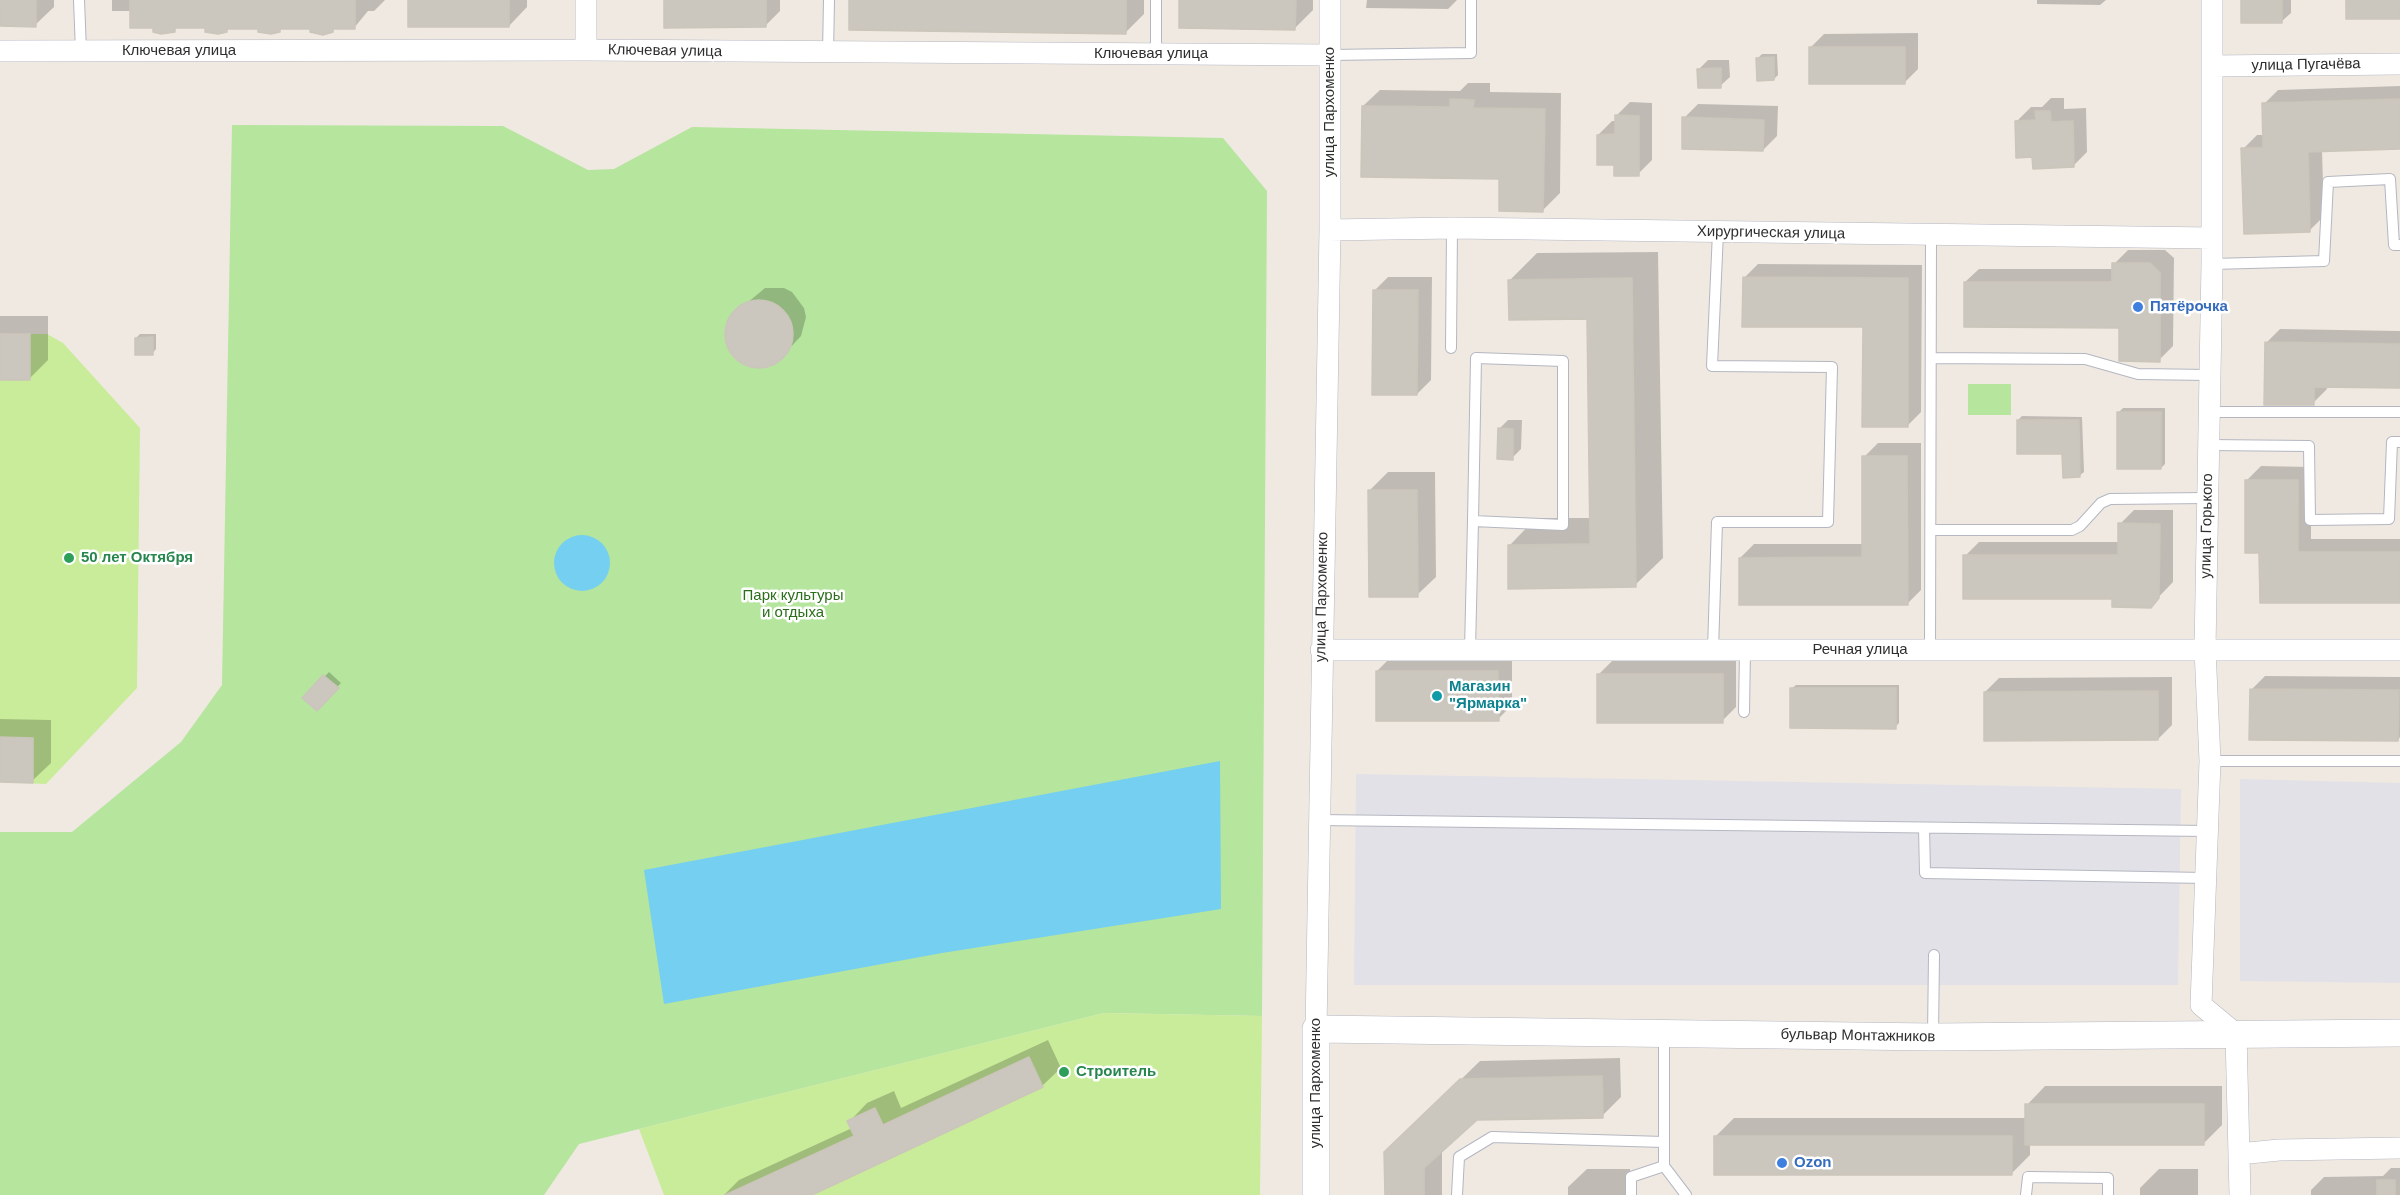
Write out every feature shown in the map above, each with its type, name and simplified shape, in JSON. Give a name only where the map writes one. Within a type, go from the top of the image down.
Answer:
[{"type":"street","points":[[586,0],[586,50]]},
{"type":"street","name":"улица Пархоменко","points":[[1316,1195],[1318,820],[1330,230],[1330,0]]},
{"type":"street","name":"улица Горького","points":[[2212,0],[2212,264],[2205,649],[2210,761],[2201,1005],[2236,1034]]},
{"type":"street","name":"Ключевая улица","points":[[0,51],[586,50],[1329,55]]},
{"type":"street","name":"улица Пугачёва","points":[[2212,66],[2400,64]]},
{"type":"street","name":"Хирургическая улица","points":[[1330,230],[1452,228],[2212,238]]},
{"type":"street","name":"Речная улица","points":[[1321,650],[2400,650]]},
{"type":"street","name":"бульвар Монтажников","points":[[1316,1029],[1933,1037],[2400,1033]]},
{"type":"street","points":[[2236,1034],[2240,1195]]},
{"type":"street","points":[[2239,1154],[2279,1150],[2400,1148]]},
{"type":"lane","points":[[79,0],[81,51]]},
{"type":"lane","points":[[828,53],[829,0]]},
{"type":"lane","points":[[1156,0],[1156,54]]},
{"type":"lane","points":[[1329,55],[1471,53],[1471,0]]},
{"type":"lane","points":[[2212,264],[2324,261],[2328,182],[2390,179],[2394,245],[2400,245]]},
{"type":"lane","points":[[1451,348],[1452,228]]},
{"type":"lane","points":[[1713,650],[1717,522],[1828,522],[1832,367],[1712,366],[1718,232]]},
{"type":"lane","points":[[1930,650],[1931,236]]},
{"type":"lane","points":[[1470,650],[1476,358],[1563,361],[1563,525],[1473,521]]},
{"type":"lane","points":[[1931,358],[2085,359],[2138,374],[2209,375]]},
{"type":"lane","points":[[2209,412],[2400,412]]},
{"type":"lane","points":[[2208,445],[2309,446],[2310,520],[2389,519],[2392,442],[2400,442]]},
{"type":"lane","points":[[1931,530],[2072,530],[2080,526],[2102,503],[2110,499],[2207,498]]},
{"type":"lane","points":[[1744,650],[1744,712]]},
{"type":"lane","points":[[2210,761],[2400,761]]},
{"type":"lane","points":[[1318,820],[2207,831]]},
{"type":"lane","points":[[1924,828],[1925,873],[2205,878]]},
{"type":"lane","points":[[1933,1037],[1934,956]]},
{"type":"lane","points":[[1664,1033],[1664,1166],[1686,1195]]},
{"type":"lane","points":[[1457,1195],[1459,1156],[1492,1137],[1664,1142]]},
{"type":"lane","points":[[1631,1195],[1631,1177],[1664,1166]]},
{"type":"lane","points":[[2025,1195],[2028,1177],[2108,1178],[2108,1195]]},
{"type":"shaded area","points":[[1356,774],[2181,789],[2178,985],[1354,985]]},
{"type":"shaded area","points":[[2240,779],[2400,783],[2400,983],[2240,981]]},
{"type":"green space","name":"Парк культуры и отдыха","points":[[232,125],[503,126],[588,170],[614,169],[692,127],[1223,138],[1267,191],[1262,1016],[1104,1013],[579,1144],[544,1195],[0,1195],[0,832],[72,832],[181,742],[222,685]]},
{"type":"green space","name":"50 лет Октября","points":[[0,334],[47,334],[63,343],[140,428],[137,688],[46,784],[0,782]]},
{"type":"green space","points":[[1968,384],[2011,384],[2011,415],[1968,415]]},
{"type":"green space","name":"Строитель","points":[[1104,1013],[1262,1016],[1260,1195],[664,1195],[639,1129]]},
{"type":"water","points":[[582,535],[593,537],[602,543],[608,552],[610,563],[608,574],[602,583],[593,589],[582,591],[571,589],[562,583],[556,574],[554,563],[556,552],[562,543],[571,537]]},
{"type":"water","points":[[1220,761],[1221,909],[942,953],[664,1004],[644,870]]},
{"type":"building","points":[[0,0],[36,0],[36,27],[0,26]]},
{"type":"building","points":[[130,0],[355,0],[355,29],[333,29],[333,32],[323,35],[310,32],[310,29],[280,29],[280,32],[271,34],[258,32],[258,29],[227,29],[227,32],[218,34],[205,32],[205,28],[175,28],[175,32],[161,34],[153,32],[153,28],[130,28]]},
{"type":"building","points":[[408,0],[509,0],[509,27],[408,27]]},
{"type":"building","points":[[664,0],[766,0],[766,27],[664,28]]},
{"type":"building","points":[[849,0],[1126,0],[1126,34],[849,30]]},
{"type":"building","points":[[1179,0],[1296,0],[1295,30],[1179,28]]},
{"type":"building","points":[[2241,0],[2282,0],[2282,23],[2241,23]]},
{"type":"building","points":[[2346,0],[2400,0],[2400,19],[2346,19]]},
{"type":"building","points":[[1809,47],[1905,47],[1905,84],[1809,84]]},
{"type":"building","points":[[1774,57],[1774,80],[1757,81],[1756,58]]},
{"type":"building","points":[[1721,68],[1721,88],[1698,88],[1697,69]]},
{"type":"building","points":[[1450,99],[1474,100],[1473,108],[1545,109],[1543,212],[1499,211],[1499,179],[1361,177],[1362,106],[1450,107]]},
{"type":"building","points":[[2400,99],[2400,149],[2308,152],[2310,232],[2244,234],[2241,148],[2263,148],[2262,103]]},
{"type":"building","points":[[2035,111],[2050,111],[2051,122],[2073,121],[2074,167],[2033,169],[2032,157],[2016,158],[2015,121],[2036,120]]},
{"type":"building","points":[[1615,115],[1639,116],[1639,176],[1614,176],[1614,165],[1597,165],[1597,135],[1615,134]]},
{"type":"building","points":[[1682,117],[1764,120],[1763,151],[1682,149]]},
{"type":"building","points":[[2112,263],[2150,263],[2160,273],[2160,362],[2119,361],[2119,328],[1964,327],[1964,282],[2112,282]]},
{"type":"building","points":[[1743,277],[1908,278],[1908,427],[1862,427],[1863,327],[1742,327]]},
{"type":"building","points":[[1632,278],[1636,587],[1508,589],[1508,545],[1590,544],[1587,319],[1509,320],[1508,280]]},
{"type":"building","points":[[1373,290],[1418,290],[1417,395],[1372,395]]},
{"type":"building","points":[[759,300],[772,303],[783,310],[790,321],[793,334],[790,347],[783,358],[772,365],[759,368],[746,365],[735,358],[728,347],[725,334],[728,321],[735,310],[746,303]]},
{"type":"building","points":[[0,334],[30,334],[30,380],[0,380]]},
{"type":"building","points":[[153,337],[153,355],[135,355],[135,338]]},
{"type":"building","points":[[2265,342],[2400,344],[2400,388],[2314,387],[2314,405],[2264,405]]},
{"type":"building","points":[[2117,412],[2161,412],[2161,469],[2117,469]]},
{"type":"building","points":[[2017,420],[2079,420],[2080,477],[2063,478],[2062,454],[2017,454]]},
{"type":"building","points":[[1498,428],[1513,429],[1513,460],[1497,459]]},
{"type":"building","points":[[1862,456],[1907,456],[1908,605],[1739,605],[1739,558],[1862,557]]},
{"type":"building","points":[[2245,480],[2298,480],[2298,552],[2400,552],[2400,603],[2260,603],[2259,553],[2245,553]]},
{"type":"building","points":[[1368,490],[1417,490],[1418,597],[1369,597]]},
{"type":"building","points":[[2118,523],[2160,524],[2159,598],[2151,608],[2112,607],[2112,599],[1963,599],[1963,555],[2118,555]]},
{"type":"building","name":"Магазин \"Ярмарка\"","points":[[1376,671],[1498,671],[1499,721],[1376,721]]},
{"type":"building","points":[[1597,674],[1723,674],[1723,723],[1597,723]]},
{"type":"building","points":[[323,675],[339,688],[317,711],[302,698]]},
{"type":"building","points":[[1790,688],[1896,688],[1896,729],[1790,728]]},
{"type":"building","points":[[2250,689],[2399,690],[2398,741],[2249,740]]},
{"type":"building","points":[[2158,691],[2158,740],[1984,741],[1984,692]]},
{"type":"building","points":[[0,737],[33,738],[33,783],[0,782]]},
{"type":"building","points":[[1029,1057],[1043,1087],[812,1195],[725,1195],[854,1136],[847,1121],[875,1108],[883,1125]]},
{"type":"building","points":[[1602,1076],[1603,1118],[1477,1120],[1424,1168],[1424,1195],[1385,1195],[1384,1152],[1460,1079]]},
{"type":"building","points":[[2025,1104],[2204,1104],[2204,1145],[2025,1145]]},
{"type":"building","points":[[1714,1136],[2012,1136],[2012,1175],[1714,1175]]},
{"type":"building","points":[[2377,1180],[2395,1180],[2395,1195],[2377,1195]]},
{"type":"place","name":"Пятёрочка","points":[[2138,307]]},
{"type":"place","name":"50 лет Октября","points":[[69,558]]},
{"type":"place","name":"Магазин \"Ярмарка\"","points":[[1437,696]]},
{"type":"place","name":"Строитель","points":[[1064,1072]]},
{"type":"place","name":"Ozon","points":[[1782,1163]]}]
